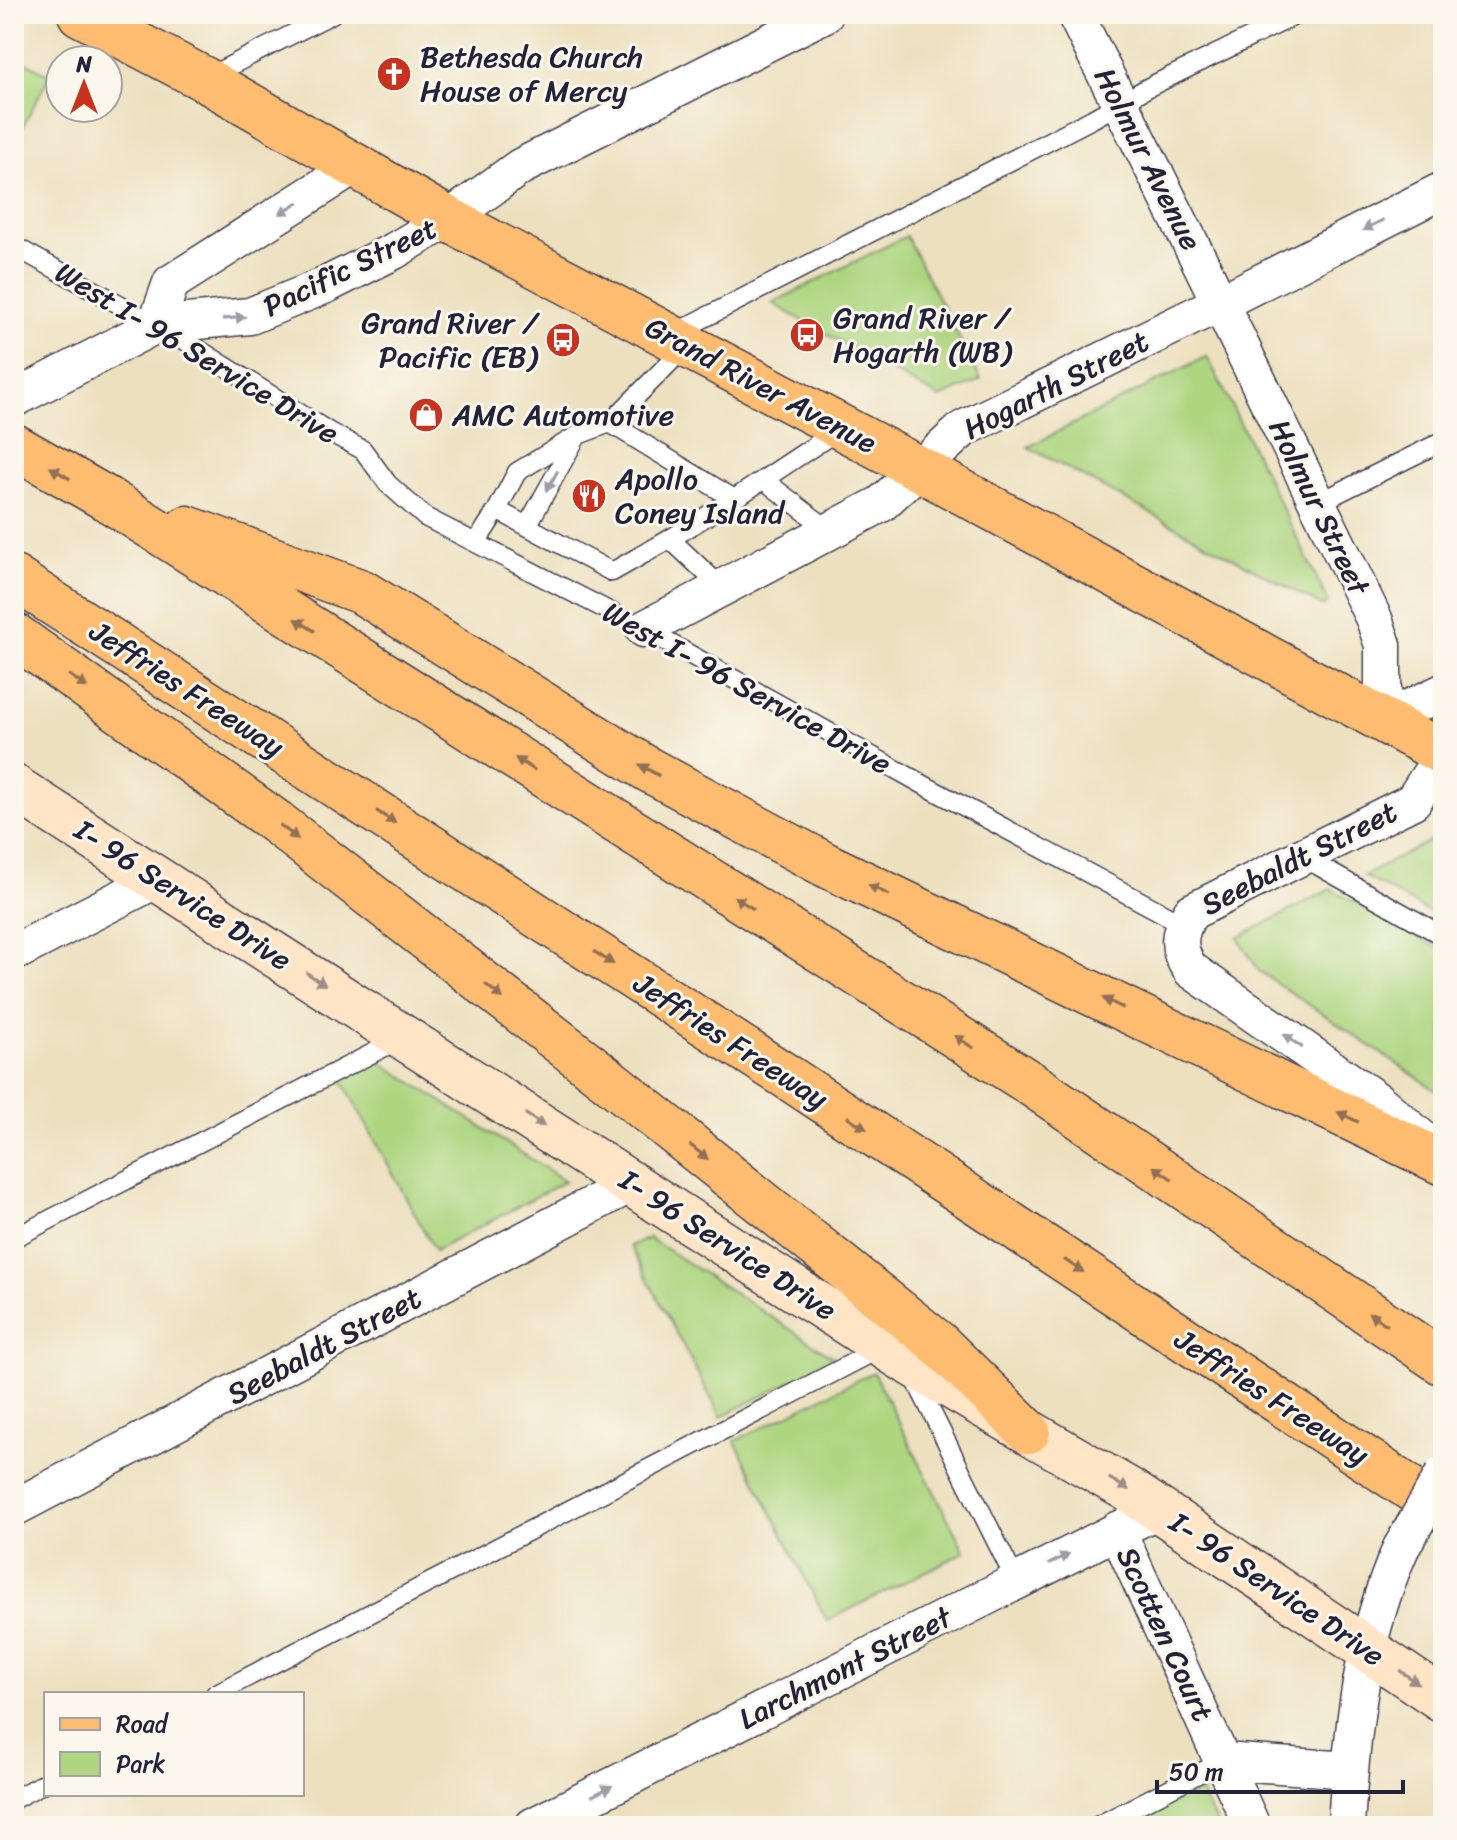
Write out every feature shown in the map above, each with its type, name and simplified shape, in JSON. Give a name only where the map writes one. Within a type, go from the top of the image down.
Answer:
[{"type":"main road","name":"Grand River Avenue","points":[[80,14],[204,79],[448,219],[918,468],[1443,753]]},
{"type":"main road","points":[[14,446],[107,499],[1030,1083],[1443,1363]]},
{"type":"main road","points":[[107,499],[362,592],[649,770],[826,865],[1443,1160]]},
{"type":"main road","name":"Jeffries Freeway","points":[[14,578],[818,1097],[1443,1510]]},
{"type":"main road","points":[[14,635],[276,822],[605,1077],[938,1343],[1028,1431]]},
{"type":"street","name":"Pacific Street","points":[[14,399],[156,325],[250,316],[326,285],[394,251],[448,219],[520,167],[825,14]]},
{"type":"street","name":"Holmur Avenue","points":[[1075,14],[1220,303]]},
{"type":"street","points":[[156,325],[171,283],[355,166]]},
{"type":"street","name":"Hogarth Street","points":[[644,629],[881,504],[963,429],[1443,190]]},
{"type":"street","name":"Holmur Street","points":[[1220,303],[1374,619],[1383,645],[1383,720]]},
{"type":"street","points":[[1383,720],[1443,692]]},
{"type":"street","name":"Seebaldt Street","points":[[1183,924],[1191,912],[1413,801],[1443,753]]},
{"type":"street","name":"I- 96 Service Drive","points":[[14,787],[895,1353],[1158,1510],[1443,1700]]},
{"type":"street","points":[[14,953],[158,879]]},
{"type":"street","points":[[1183,924],[1180,949],[1191,970],[1378,1101],[1443,1160]]},
{"type":"street","name":"Seebaldt Street","points":[[14,1508],[633,1183]]},
{"type":"street","points":[[1346,1826],[1366,1647],[1384,1587],[1401,1548],[1443,1475]]},
{"type":"street","name":"Larchmont Street","points":[[533,1826],[1158,1510]]},
{"type":"street","name":"Scotten Court","points":[[1117,1530],[1252,1826]]},
{"type":"street","points":[[1223,1761],[1350,1770]]},
{"type":"lane","points":[[204,79],[332,14]]},
{"type":"lane","points":[[476,543],[517,472],[578,435],[610,423],[677,341],[1120,104],[1298,14]]},
{"type":"lane","name":"West I- 96 Service Drive","points":[[14,246],[156,325],[363,450],[388,484],[425,517],[644,629],[924,785],[1183,924]]},
{"type":"lane","points":[[610,423],[734,499]]},
{"type":"lane","points":[[497,510],[612,572],[765,481],[841,428]]},
{"type":"lane","points":[[527,526],[578,435]]},
{"type":"lane","points":[[1318,503],[1443,441]]},
{"type":"lane","points":[[765,481],[829,530]]},
{"type":"lane","points":[[670,539],[722,588]]},
{"type":"lane","points":[[1301,856],[1443,936]]},
{"type":"lane","points":[[14,1238],[405,1036]]},
{"type":"lane","points":[[219,1692],[895,1353],[1016,1581]]},
{"type":"lane","points":[[1097,1826],[1223,1761]]},
{"type":"lane","points":[[14,1799],[44,1783]]},
{"type":"green space","points":[[14,56],[44,72],[44,86],[14,143]]},
{"type":"green space","points":[[906,236],[981,380],[940,398],[772,303]]},
{"type":"green space","points":[[1207,356],[1328,601],[1324,607],[1028,447]]},
{"type":"green space","points":[[1441,835],[1443,920],[1364,876]]},
{"type":"green space","points":[[1331,889],[1443,951],[1443,1095],[1259,971],[1238,938]]},
{"type":"green space","points":[[376,1059],[565,1181],[435,1251],[341,1078]]},
{"type":"green space","points":[[649,1238],[836,1359],[721,1417],[630,1246]]},
{"type":"green space","points":[[873,1372],[965,1552],[827,1621],[735,1441]]},
{"type":"green space","points":[[1199,1789],[1218,1826],[1126,1826]]},
{"type":"place","name":"Bethesda Church House of Mercy","points":[[394,74]]},
{"type":"place","name":"Grand River / Hogarth (WB)","points":[[807,335]]},
{"type":"place","name":"Grand River / Pacific (EB)","points":[[563,340]]},
{"type":"place","name":"AMC Automotive","points":[[426,415]]},
{"type":"place","name":"Apollo Coney Island","points":[[589,496]]}]
